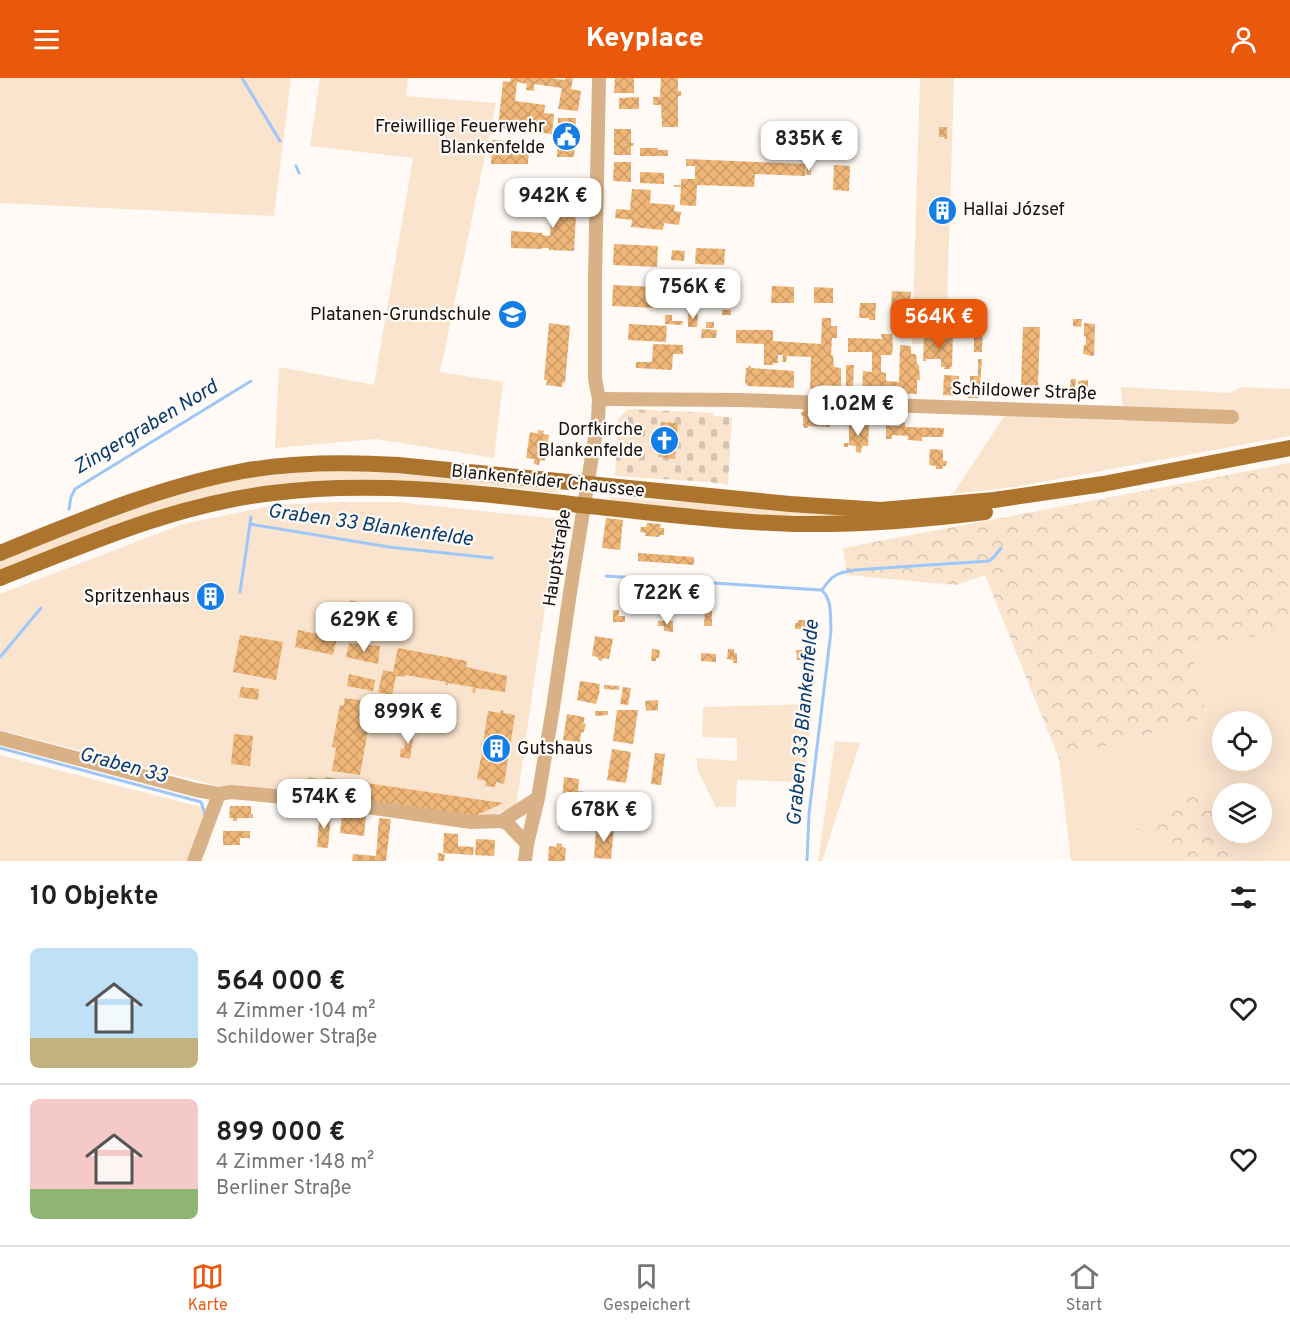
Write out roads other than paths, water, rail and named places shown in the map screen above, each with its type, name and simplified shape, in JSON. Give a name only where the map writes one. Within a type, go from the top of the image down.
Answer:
[{"type":"main road","name":"Blankenfelder Chaussee","points":[[0,553],[115,508],[193,482],[244,471],[302,464],[352,462],[398,465],[790,504],[881,510],[994,500],[1103,484],[1290,448]]},
{"type":"main road","name":"Blankenfelder Chaussee","points":[[0,578],[107,536],[182,510],[274,492],[328,488],[469,493],[730,520],[839,524],[941,517],[999,510],[1103,484]]},
{"type":"street","name":"Hauptstraße","points":[[525,861],[538,798],[598,418],[595,279],[599,78]]},
{"type":"street","name":"Schildower Straße","points":[[599,399],[739,400],[1232,417]]},
{"type":"street","points":[[0,738],[196,790],[219,794],[231,792],[326,801],[471,822],[502,821],[508,824],[527,844]]},
{"type":"street","points":[[194,861],[219,794]]},
{"type":"street","points":[[502,821],[538,798]]},
{"type":"waterway","name":"Zingergraben Nord","points":[[242,78],[280,141]]},
{"type":"waterway","name":"Zingergraben Nord","points":[[296,166],[299,173]]},
{"type":"waterway","name":"Zingergraben Nord","points":[[69,509],[75,489],[251,381]]},
{"type":"waterway","name":"Graben 33 Blankenfelde","points":[[251,517],[250,524],[389,547],[492,558]]},
{"type":"waterway","points":[[240,592],[250,524]]},
{"type":"waterway","points":[[822,590],[832,578],[848,571],[989,561],[1001,548]]},
{"type":"waterway","name":"Graben 33 Blankenfelde","points":[[606,576],[821,590],[825,594],[830,609],[831,631],[809,814],[807,861]]},
{"type":"waterway","name":"Zingergraben Nord","points":[[0,657],[41,608]]},
{"type":"waterway","name":"Graben 33","points":[[0,748],[201,802],[205,814]]},
{"type":"place","name":"Freiwillige Feuerwehr Blankenfelde","points":[[566,137]]},
{"type":"place","name":"Hallai József","points":[[942,210]]},
{"type":"place","name":"Platanen-Grundschule","points":[[512,315]]},
{"type":"place","name":"Dorfkirche Blankenfelde","points":[[664,440]]},
{"type":"place","name":"Spritzenhaus","points":[[211,597]]},
{"type":"place","name":"Gutshaus","points":[[496,749]]}]
